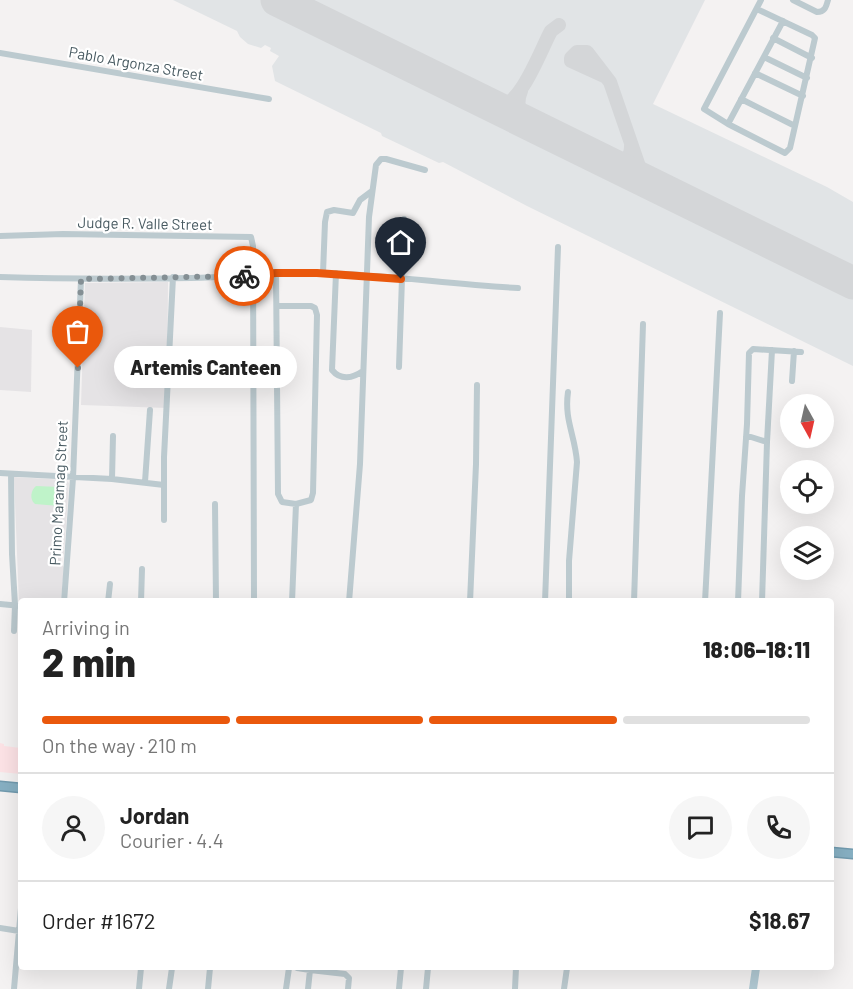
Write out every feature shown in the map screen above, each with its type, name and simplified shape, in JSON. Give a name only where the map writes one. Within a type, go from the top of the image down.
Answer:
[{"type":"highway","points":[[0,786],[18,788]]},
{"type":"highway","points":[[834,852],[853,854]]},
{"type":"main road","points":[[753,989],[756,970]]},
{"type":"street","points":[[757,9],[815,38],[790,148],[785,153],[706,112],[704,106],[761,0]]},
{"type":"street","points":[[794,0],[821,12],[825,9],[828,0]]},
{"type":"street","points":[[728,124],[783,21]]},
{"type":"street","points":[[773,38],[812,58]]},
{"type":"street","name":"Pablo Argonza Street","points":[[0,53],[269,99]]},
{"type":"street","points":[[764,57],[807,78]]},
{"type":"street","points":[[755,74],[803,96]]},
{"type":"street","points":[[741,99],[795,126]]},
{"type":"street","points":[[349,598],[359,474],[372,191],[376,165],[381,159],[425,170]]},
{"type":"street","points":[[323,273],[327,212],[334,210],[353,213],[360,200],[372,191]]},
{"type":"street","points":[[399,367],[404,219]]},
{"type":"street","name":"Judge R. Valle Street","points":[[0,236],[63,234],[247,236],[251,237],[253,246],[253,276]]},
{"type":"street","points":[[545,598],[558,247]]},
{"type":"street","points":[[276,273],[278,494],[282,502],[296,504],[311,500],[313,493],[317,315],[315,308],[311,306],[277,306]]},
{"type":"street","points":[[336,273],[332,370],[336,375],[344,377],[363,371]]},
{"type":"street","points":[[0,277],[81,279],[336,273],[518,288]]},
{"type":"street","points":[[253,276],[254,598]]},
{"type":"street","points":[[164,520],[164,457],[173,277]]},
{"type":"street","name":"Primo Maramag Street","points":[[64,598],[73,478],[81,279]]},
{"type":"street","points":[[705,598],[720,313]]},
{"type":"street","points":[[634,598],[643,324]]},
{"type":"street","points":[[738,598],[749,352],[753,349],[798,352],[792,381]]},
{"type":"street","points":[[762,598],[772,350]]},
{"type":"street","points":[[470,598],[477,385]]},
{"type":"street","points":[[568,392],[566,408],[576,447],[577,462],[569,561],[569,598]]},
{"type":"street","points":[[146,482],[150,410]]},
{"type":"street","points":[[112,479],[113,436]]},
{"type":"street","points":[[746,437],[767,442]]},
{"type":"street","points":[[0,473],[112,479],[164,485]]},
{"type":"street","points":[[10,474],[12,554],[18,605],[14,631]]},
{"type":"street","points":[[215,504],[216,598]]},
{"type":"street","points":[[292,598],[296,504]]},
{"type":"street","points":[[141,598],[142,569]]},
{"type":"street","points":[[108,598],[110,584]]},
{"type":"street","points":[[0,604],[18,605]]},
{"type":"street","points":[[0,928],[18,931]]},
{"type":"street","points":[[14,989],[18,943]]},
{"type":"street","points":[[139,989],[141,970]]},
{"type":"street","points":[[169,989],[172,970]]},
{"type":"street","points":[[208,989],[210,970]]},
{"type":"street","points":[[286,989],[289,970]]},
{"type":"street","points":[[308,989],[310,970],[345,974],[349,978],[348,989]]},
{"type":"street","points":[[399,989],[401,970]]},
{"type":"street","points":[[426,989],[428,970]]},
{"type":"street","points":[[515,989],[516,970]]},
{"type":"street","points":[[564,989],[567,970]]},
{"type":"shaded area","points":[[173,0],[705,0],[653,104],[827,187],[853,202],[853,366],[527,206],[443,162],[439,163],[382,136],[381,133],[275,81],[272,66],[279,56],[270,51],[271,48],[265,45],[261,48],[248,44],[237,31]]},
{"type":"shaded area","points":[[168,282],[167,408],[81,405],[85,283]]},
{"type":"shaded area","points":[[0,327],[32,330],[31,392],[0,390]]},
{"type":"shaded area","points":[[14,477],[66,480],[69,483],[64,554],[61,556],[61,564],[64,567],[61,598],[19,598]]},
{"type":"shaded area","points":[[0,743],[4,746],[18,748],[18,774],[0,772]]},
{"type":"green space","points":[[36,486],[60,487],[64,492],[64,501],[59,506],[35,504],[31,495]]},
{"type":"taxiway","points":[[480,100],[498,107],[515,97],[551,31],[559,25]]},
{"type":"taxiway","points":[[606,77],[571,61],[571,58],[577,52],[587,52],[610,82],[642,175],[649,183]]},
{"type":"taxiway","points":[[521,91],[518,101],[520,110],[524,118],[532,125]]},
{"type":"taxiway","points":[[608,163],[618,164],[625,161],[630,153],[631,143]]},
{"type":"runway","points":[[277,0],[853,283]]},
{"type":"way so far","points":[[78,368],[81,279],[244,276]]},
{"type":"place","name":"Artemis Canteen","points":[[78,368]]},
{"type":"route","points":[[244,276],[317,273],[401,279]]}]
